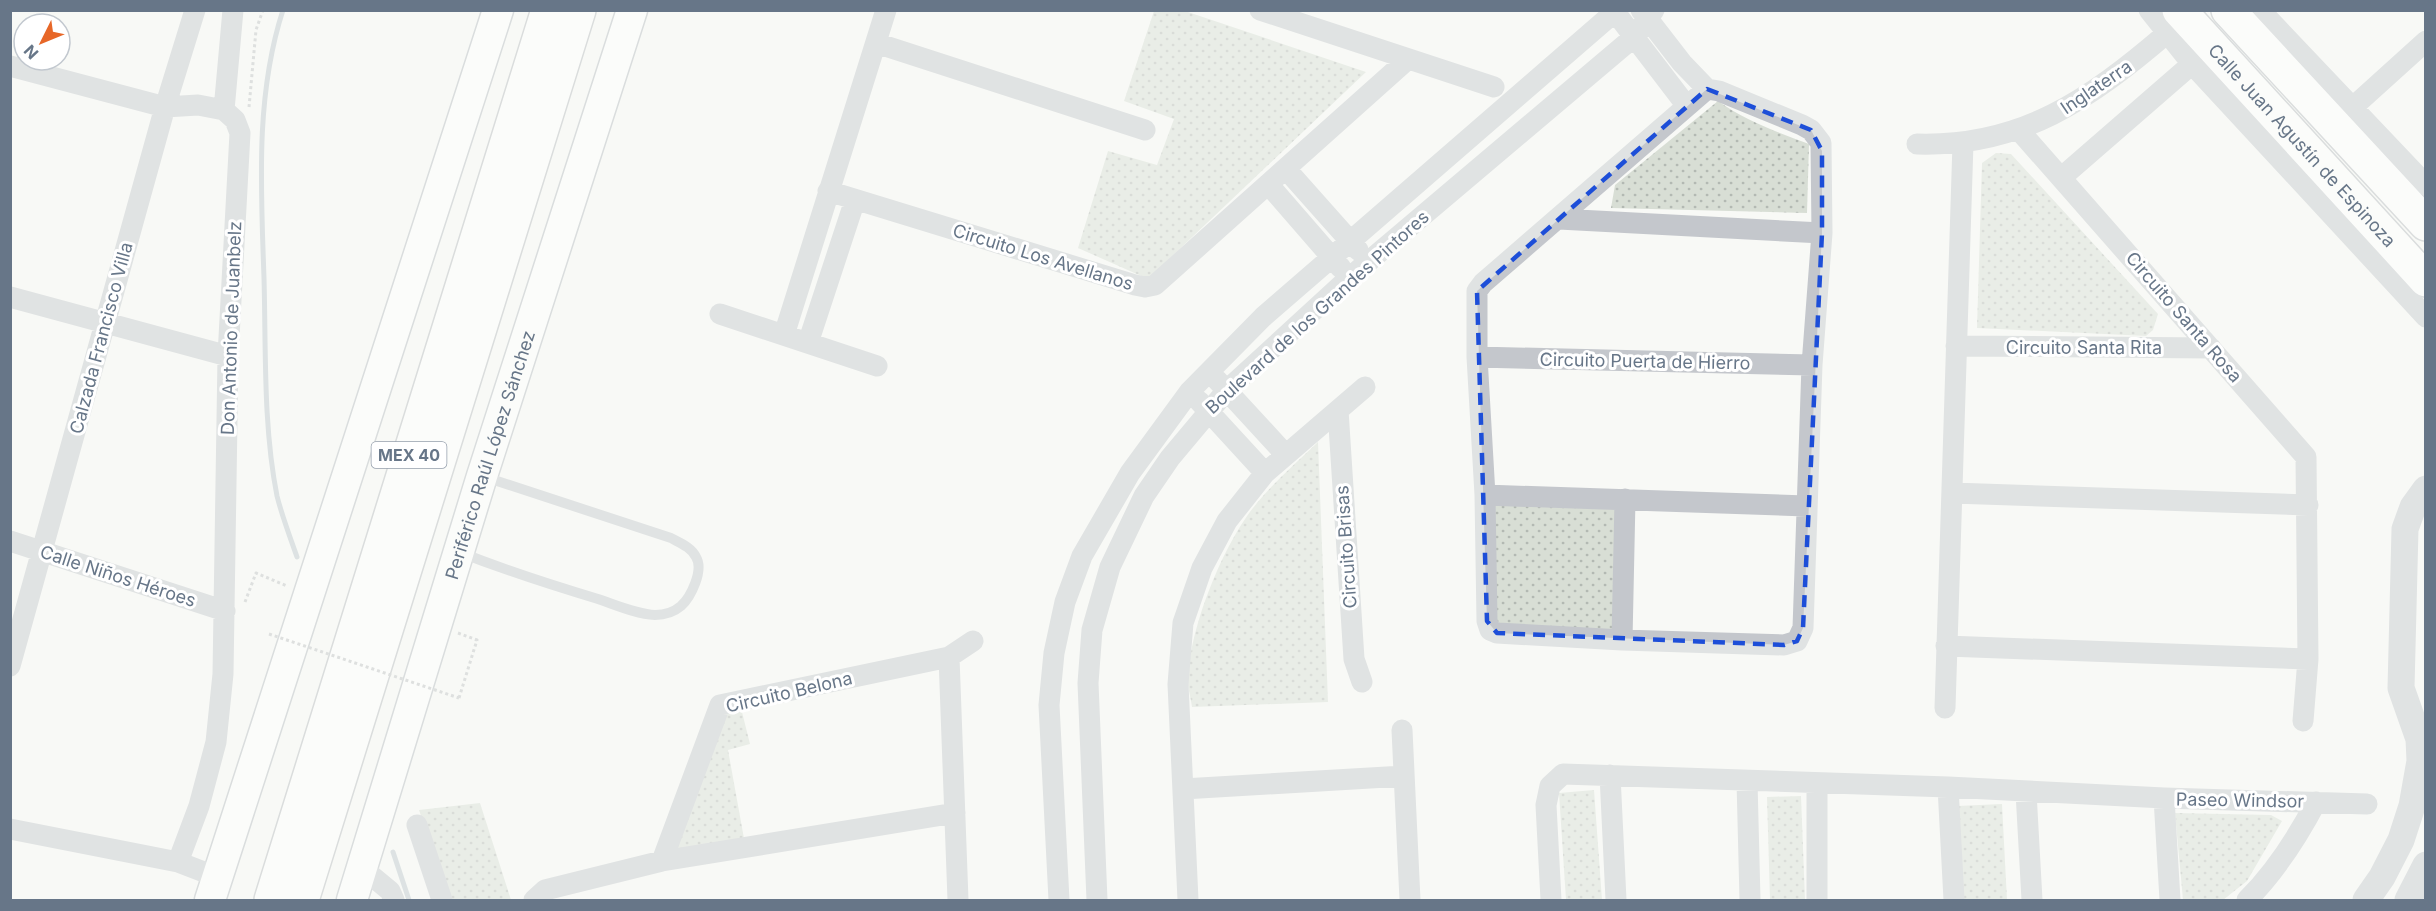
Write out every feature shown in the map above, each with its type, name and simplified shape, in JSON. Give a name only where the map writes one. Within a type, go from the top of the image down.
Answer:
[{"type":"main road","points":[[213,889],[498,10]]},
{"type":"main road","name":"MEX 40","points":[[271,900],[548,10]]},
{"type":"main road","name":"MEX 40","points":[[302,900],[579,10]]},
{"type":"main road","name":"Periférico Raúl López Sánchez","points":[[352,900],[482,476],[632,10]]},
{"type":"main road","name":"Calle Juan Agustín de Espinoza","points":[[2228,10],[2423,217]]},
{"type":"main road","name":"Calle Juan Agustín de Espinoza","points":[[2173,22],[2426,280]]},
{"type":"street","name":"Calzada Francisco Villa","points":[[10,666],[165,107],[195,10]]},
{"type":"street","points":[[10,66],[165,107],[198,105],[224,110],[233,10]]},
{"type":"street","points":[[784,335],[886,10]]},
{"type":"street","points":[[1260,10],[1494,87]]},
{"type":"street","points":[[2149,10],[2173,22],[2192,64],[2426,317]]},
{"type":"street","points":[[1616,11],[1686,105]]},
{"type":"street","name":"Boulevard de los Grandes Pintores","points":[[1059,900],[1049,705],[1054,654],[1065,602],[1082,556],[1098,524],[1130,473],[1190,391],[1209,370],[1263,317],[1616,11]]},
{"type":"street","points":[[2265,12],[2426,185]]},
{"type":"street","points":[[1648,14],[1682,63],[1707,89],[1719,91],[1802,125],[1818,136],[1822,151],[1822,233],[1812,365],[1803,628],[1797,641],[1784,645],[1497,633],[1490,630],[1487,621],[1485,495],[1477,357],[1477,291],[1686,105],[1707,89]]},
{"type":"street","name":"Boulevard de los Grandes Pintores","points":[[1097,900],[1088,683],[1092,630],[1110,567],[1134,514],[1170,458],[1227,390],[1349,278],[1634,37],[1648,14]]},
{"type":"street","name":"Inglaterra","points":[[1917,144],[1963,142],[2018,129],[2048,117],[2103,86],[2173,22]]},
{"type":"street","points":[[2353,107],[2426,41]]},
{"type":"street","points":[[876,43],[1145,130]]},
{"type":"street","name":"Circuito Los Avellanos","points":[[828,191],[1145,287],[1155,285],[1407,60]]},
{"type":"street","points":[[2062,177],[2192,64]]},
{"type":"street","name":"Don Antonio de Juanbelz","points":[[178,862],[199,806],[216,742],[223,674],[228,356],[240,133],[235,120],[224,110]]},
{"type":"street","name":"Circuito Santa Rosa","points":[[2018,129],[2306,457],[2308,505]]},
{"type":"street","points":[[1945,708],[1963,142]]},
{"type":"street","points":[[1286,169],[1368,262]]},
{"type":"street","points":[[1268,184],[1349,278]]},
{"type":"street","points":[[807,343],[855,200]]},
{"type":"street","points":[[1559,219],[1822,233]]},
{"type":"street","points":[[10,297],[228,356]]},
{"type":"street","points":[[720,314],[877,366]]},
{"type":"street","name":"Circuito Santa Rita","points":[[1956,346],[2211,348]]},
{"type":"street","name":"Circuito Puerta de Hierro","points":[[1477,357],[1812,365]]},
{"type":"street","points":[[1209,370],[1286,455]]},
{"type":"street","points":[[1188,900],[1178,684],[1183,623],[1202,568],[1227,521],[1265,473],[1365,387]]},
{"type":"street","points":[[1190,391],[1265,473]]},
{"type":"street","name":"Circuito Brisas","points":[[1338,410],[1354,659],[1362,682]]},
{"type":"street","points":[[2366,900],[2382,877],[2419,807],[2420,761],[2416,706],[2401,688],[2405,529],[2413,507],[2426,489]]},
{"type":"street","points":[[1952,493],[2308,505],[2308,659],[2303,721]]},
{"type":"street","points":[[1485,495],[1806,506]]},
{"type":"street","points":[[1622,640],[1625,500]]},
{"type":"street","name":"Calle Niños Héroes","points":[[10,542],[225,610]]},
{"type":"street","name":"Circuito Belona","points":[[662,861],[720,705],[949,657],[973,641]]},
{"type":"street","points":[[1946,646],[2308,659]]},
{"type":"street","points":[[949,657],[958,900]]},
{"type":"street","points":[[1402,730],[1410,900]]},
{"type":"street","name":"Paseo Windsor","points":[[1551,900],[1546,805],[1550,786],[1563,774],[2367,804]]},
{"type":"street","points":[[1610,775],[1616,900]]},
{"type":"street","points":[[1183,789],[1404,776]]},
{"type":"street","points":[[1747,781],[1750,900]]},
{"type":"street","points":[[1817,783],[1817,900]]},
{"type":"street","points":[[1948,787],[1954,900]]},
{"type":"street","points":[[2026,792],[2032,900]]},
{"type":"street","name":"Paseo Windsor","points":[[2164,798],[2170,900]]},
{"type":"street","name":"Paseo Windsor","points":[[2247,900],[2277,866],[2297,837],[2316,802]]},
{"type":"street","points":[[534,900],[545,890],[662,861],[955,813]]},
{"type":"street","points":[[417,825],[434,899]]},
{"type":"street","points":[[10,829],[178,862],[213,889]]},
{"type":"street","points":[[2408,900],[2426,865]]},
{"type":"street","points":[[361,867],[390,891],[394,900]]},
{"type":"lane","points":[[459,552],[531,579],[656,615],[671,612],[681,606],[696,579],[699,567],[696,557],[686,546],[670,538],[482,476]]},
{"type":"path","points":[[225,610],[239,617],[256,573],[287,586]]},
{"type":"path","points":[[269,634],[459,698],[477,640],[437,626]]},
{"type":"highlighted area","points":[[1707,89],[1811,130],[1822,151],[1822,233],[1803,628],[1797,641],[1784,645],[1497,633],[1487,621],[1477,291]]},
{"type":"shaded area","points":[[1154,11],[1185,11],[1366,72],[1148,279],[1078,248],[1108,151],[1157,165],[1174,119],[1124,101]]},
{"type":"shaded area","points":[[1718,101],[1751,120],[1809,144],[1807,213],[1611,208],[1615,185]]},
{"type":"shaded area","points":[[1996,153],[2011,154],[2158,314],[2153,330],[2146,336],[1977,328],[1982,163]]},
{"type":"shaded area","points":[[1318,442],[1328,702],[1192,707],[1188,685],[1189,664],[1200,615],[1220,564],[1244,520],[1257,503]]},
{"type":"shaded area","points":[[1490,499],[1619,504],[1619,637],[1492,627]]},
{"type":"shaded area","points":[[740,704],[750,744],[728,750],[745,844],[667,857],[723,708]]},
{"type":"shaded area","points":[[1594,790],[1602,900],[1566,900],[1559,793]]},
{"type":"shaded area","points":[[1801,796],[1805,900],[1770,900],[1767,797]]},
{"type":"shaded area","points":[[480,803],[511,900],[449,900],[419,810]]},
{"type":"shaded area","points":[[2002,804],[2007,900],[1962,900],[1957,806]]},
{"type":"shaded area","points":[[2175,813],[2271,815],[2282,821],[2247,881],[2223,900],[2183,900]]},
{"type":"waterway","points":[[283,10],[268,76],[262,143],[266,387],[269,442],[277,496],[297,557]]},
{"type":"waterway","points":[[393,852],[409,900]]}]
